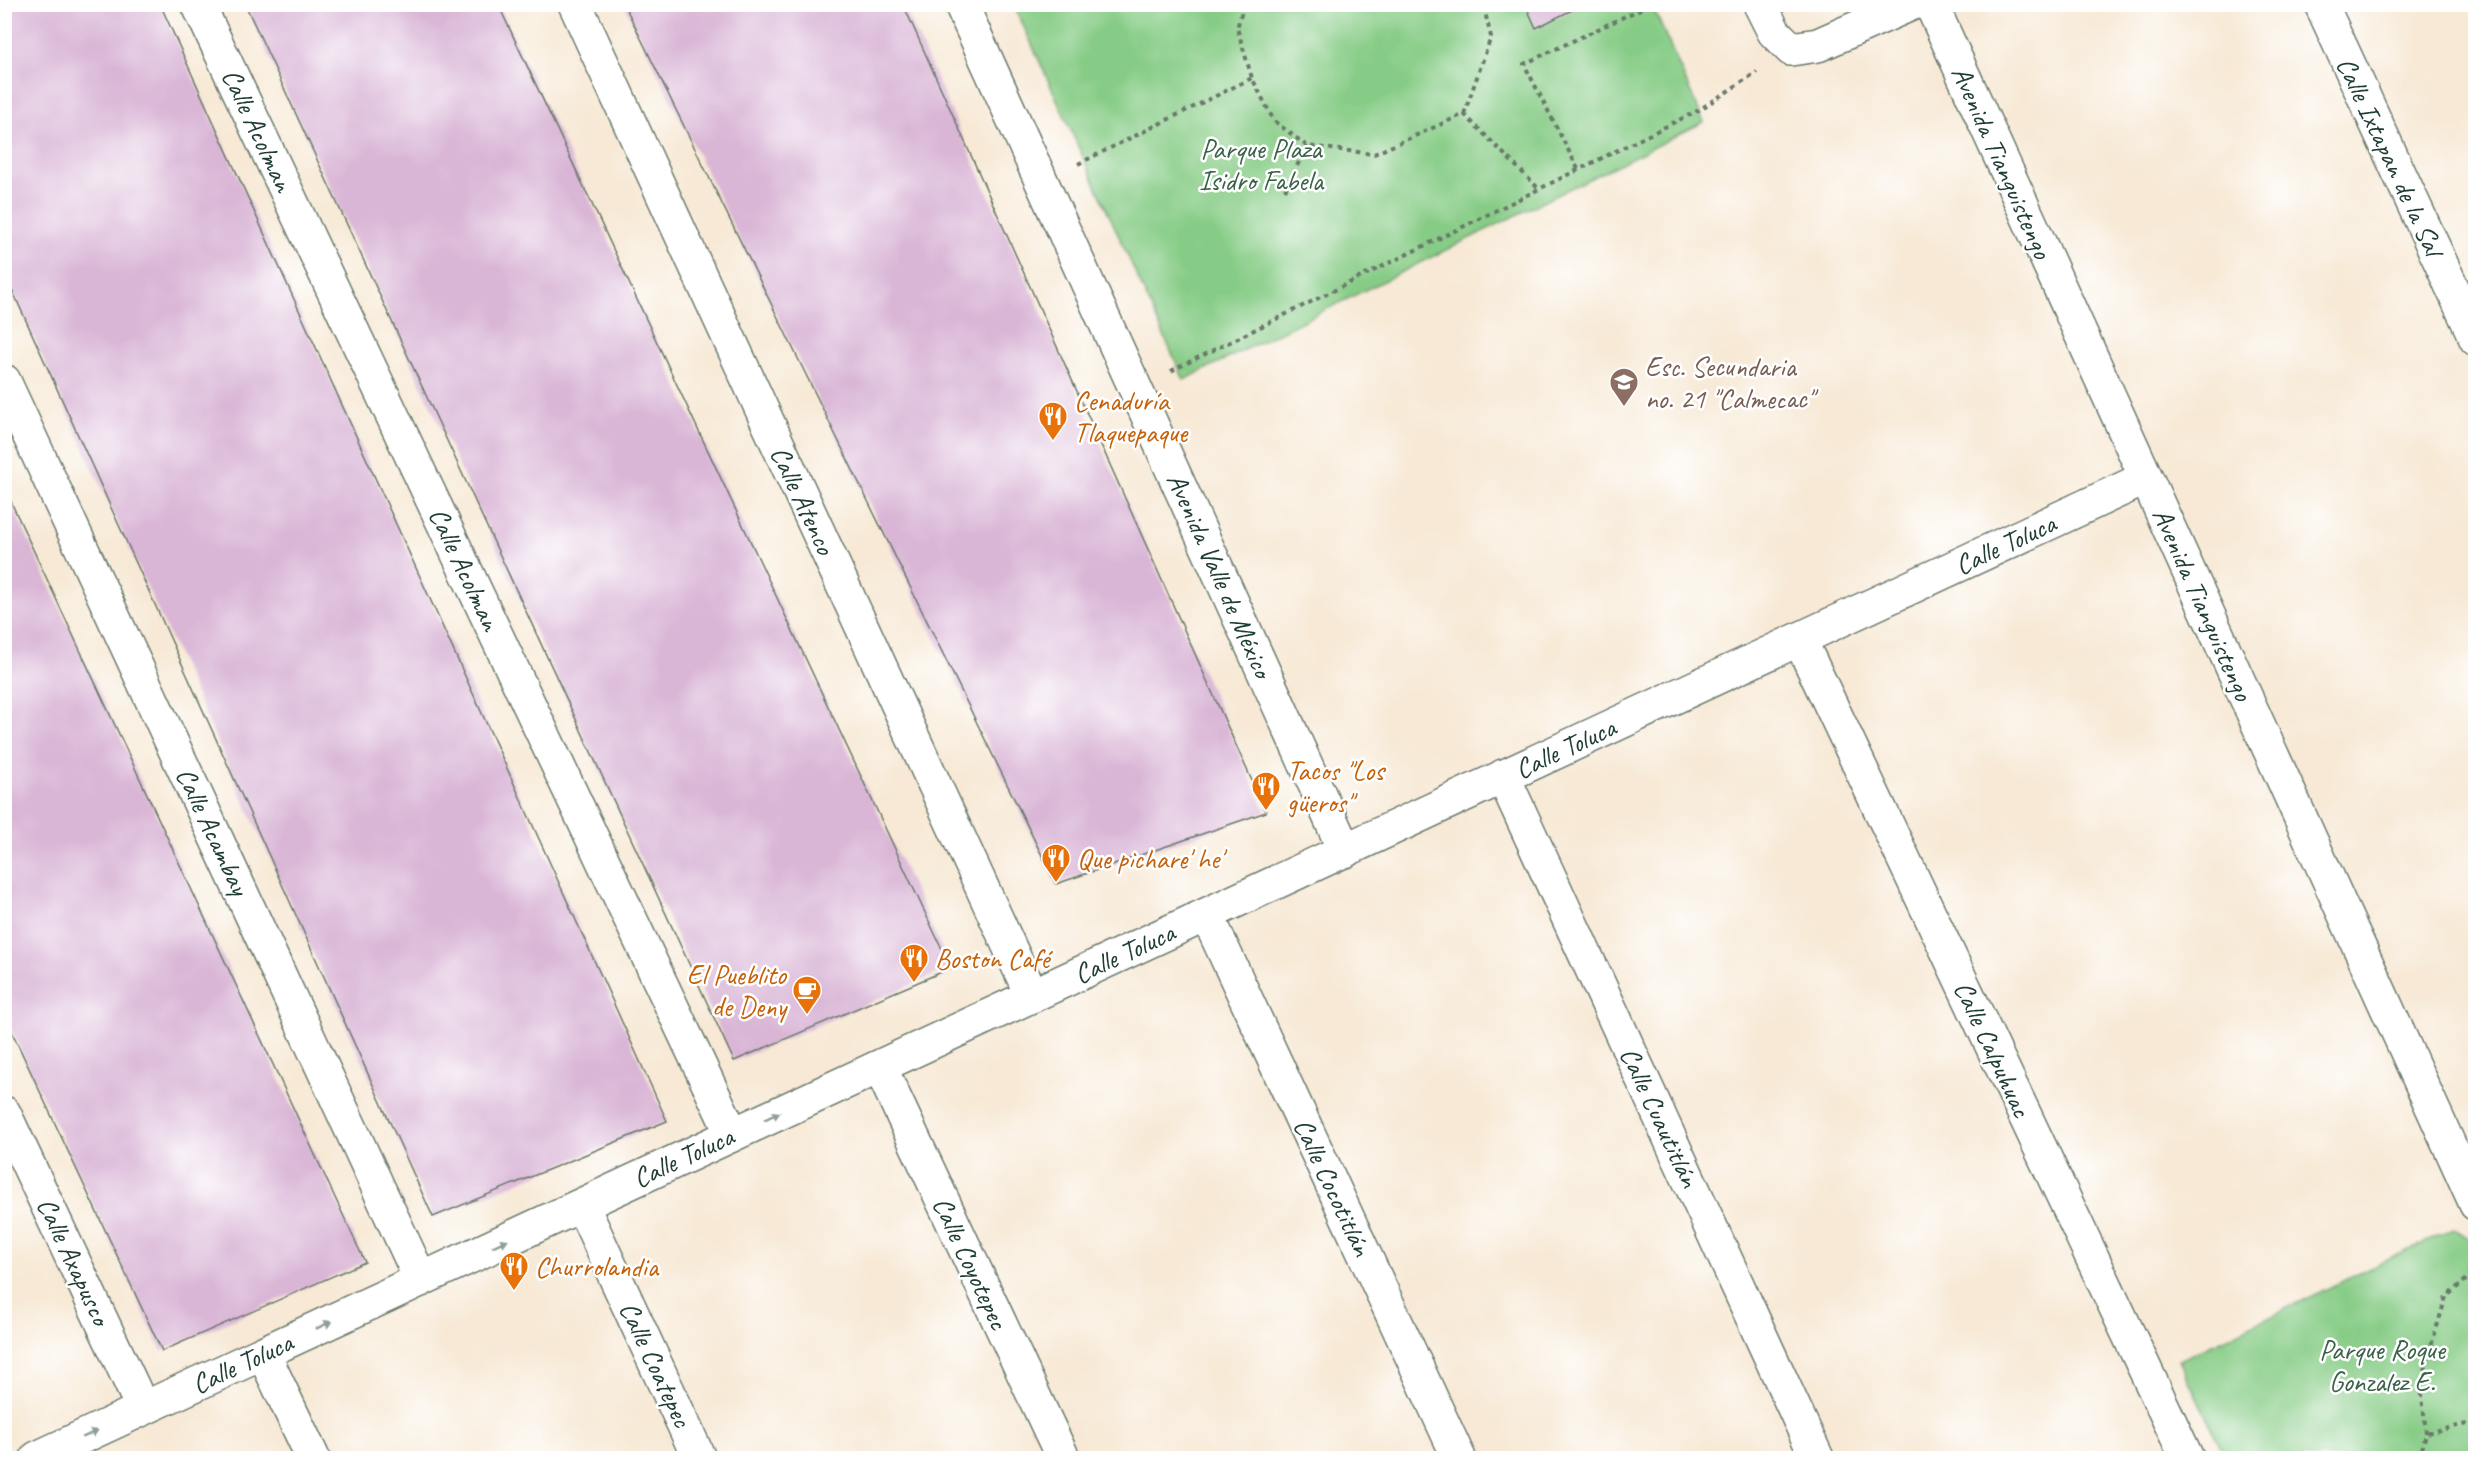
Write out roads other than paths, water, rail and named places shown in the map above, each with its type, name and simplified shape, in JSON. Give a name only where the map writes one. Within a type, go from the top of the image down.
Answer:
[{"type":"street","name":"Calle Acolman","points":[[198,4],[732,1134]]},
{"type":"street","name":"Calle Atenco","points":[[575,4],[1032,996]]},
{"type":"street","name":"Avenida Valle de México","points":[[961,4],[1346,851]]},
{"type":"street","points":[[1760,4],[1774,32],[1791,49],[1818,45],[1911,4]]},
{"type":"street","name":"Avenida Tianguistengo","points":[[1931,4],[2475,1204]]},
{"type":"street","name":"Calle Ixtapan de la Sal","points":[[2321,4],[2475,339]]},
{"type":"street","name":"Calle Acambay","points":[[4,381],[421,1280]]},
{"type":"street","name":"Calle Toluca","points":[[37,1458],[2146,478]]},
{"type":"street","name":"Calle Calpuhuac","points":[[1800,640],[2187,1458]]},
{"type":"street","name":"Calle Cuautitlán","points":[[1503,776],[1817,1458]]},
{"type":"street","name":"Calle Cocotitlán","points":[[1207,915],[1459,1458]]},
{"type":"street","name":"Calle Coyotepec","points":[[879,1067],[1063,1458]]},
{"type":"street","name":"Calle Axapusco","points":[[4,1113],[143,1409]]},
{"type":"street","name":"Calle Coatepec","points":[[582,1205],[699,1458]]},
{"type":"street","points":[[263,1353],[313,1458]]},
{"type":"place","name":"Esc. Secundaria no. 21 \"Calmecac\"","points":[[1624,408]]},
{"type":"place","name":"Cenaduría Tlaquepaque","points":[[1053,442]]},
{"type":"place","name":"Tacos \"Los güeros\"","points":[[1266,812]]},
{"type":"place","name":"Que pichare' he'","points":[[1056,884]]},
{"type":"place","name":"Boston Café","points":[[914,984]]},
{"type":"place","name":"El Pueblito de Deny","points":[[807,1016]]},
{"type":"place","name":"Churrolandia","points":[[514,1292]]},
{"type":"park label","name":"Parque Plaza Isidro Fabela","points":[[1261,164]]},
{"type":"park label","name":"Parque Roque Gonzalez E.","points":[[2382,1365]]}]
